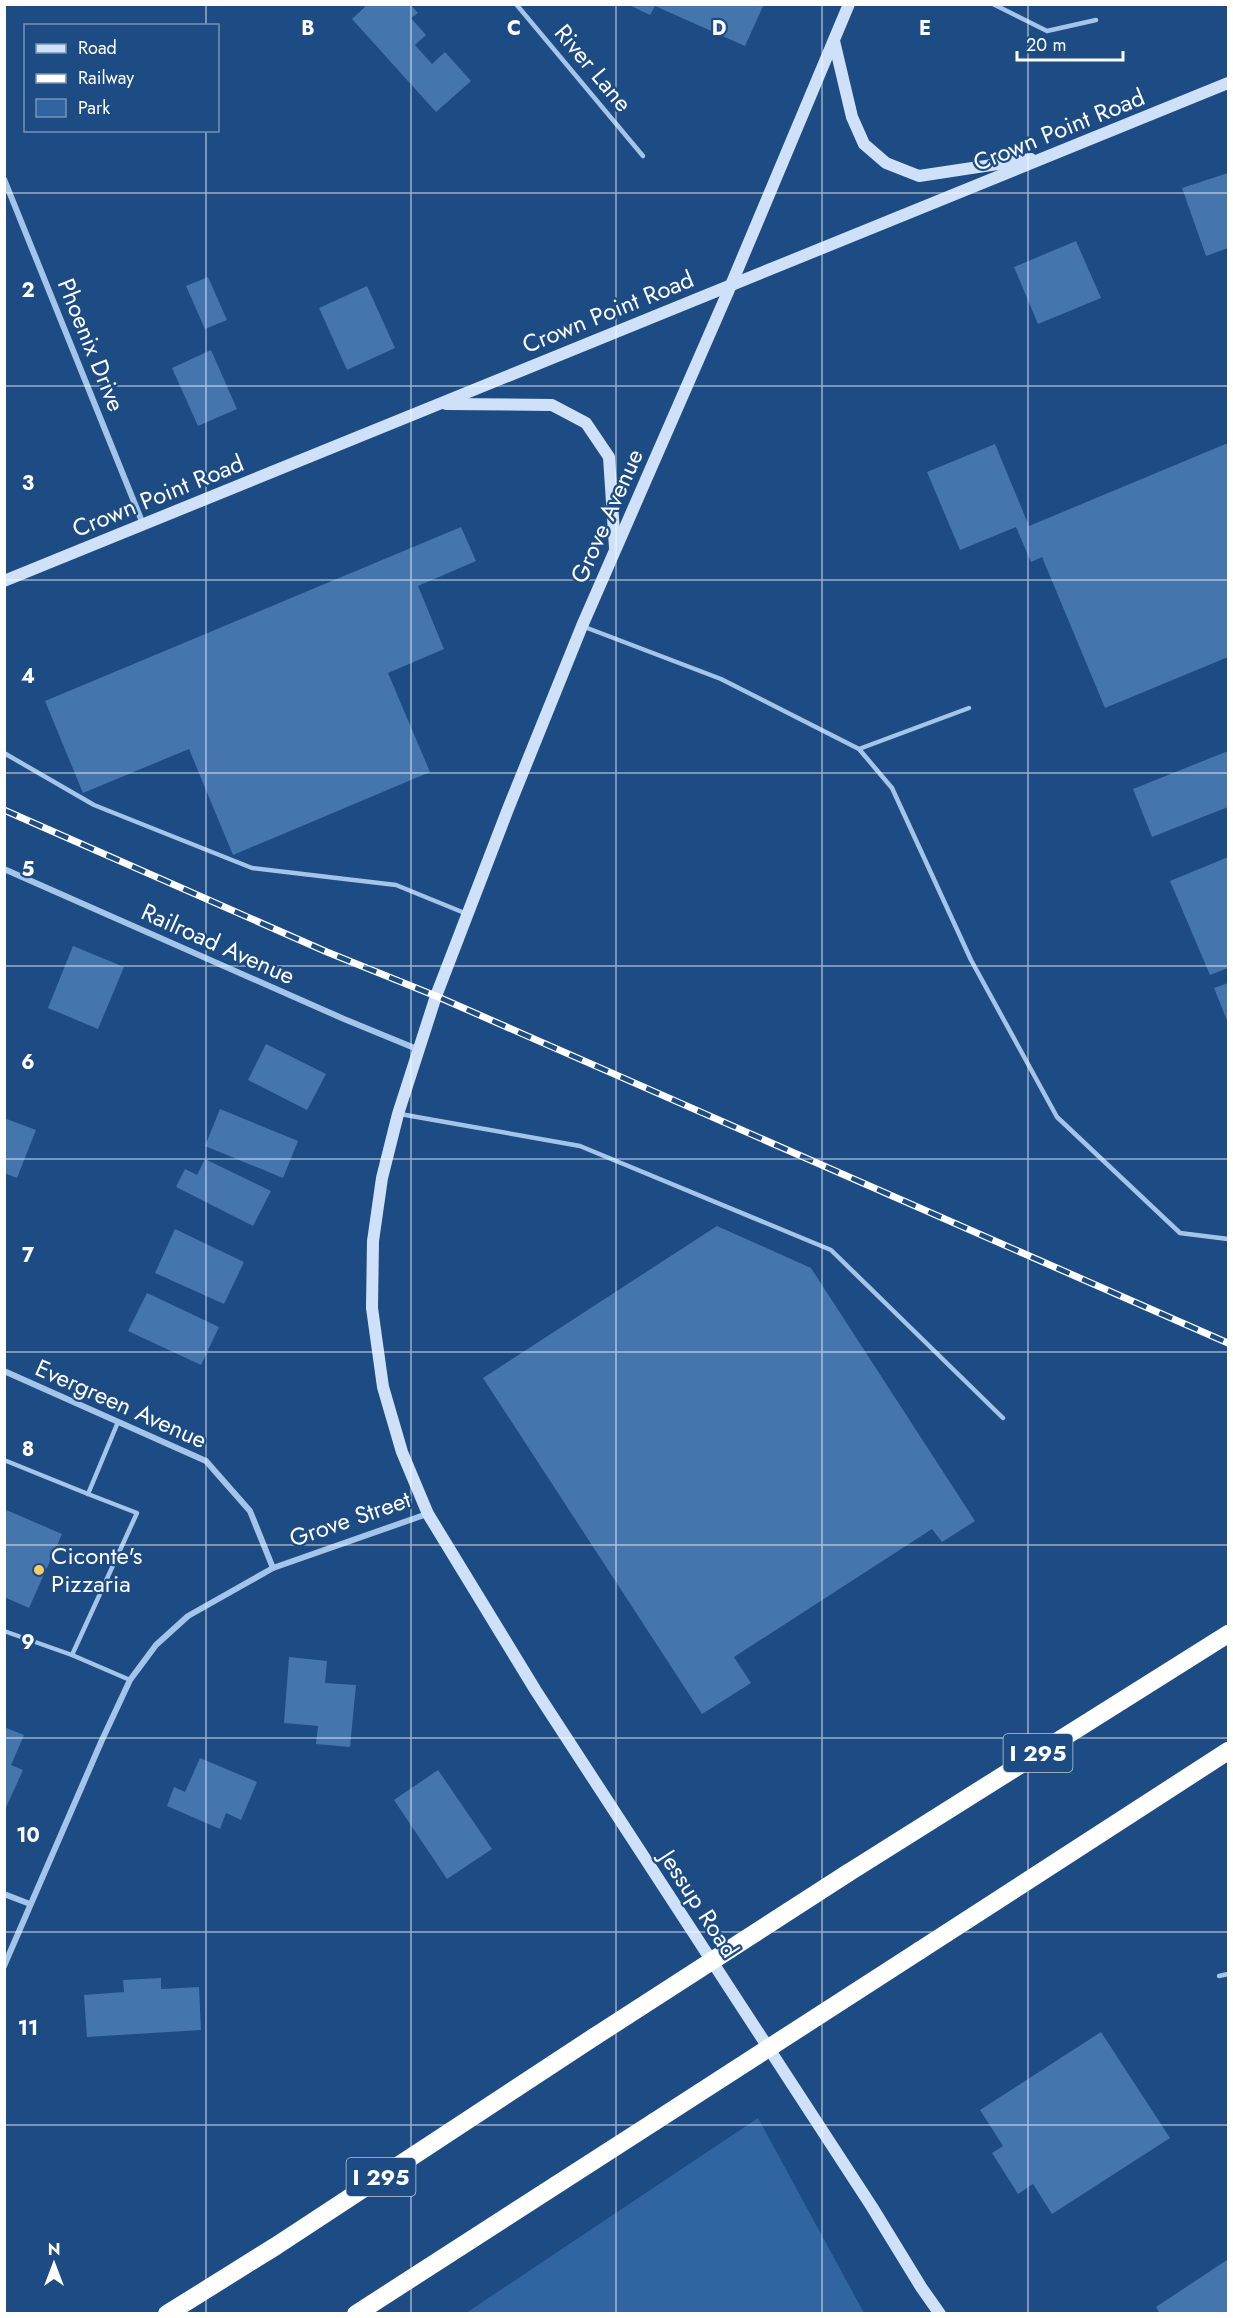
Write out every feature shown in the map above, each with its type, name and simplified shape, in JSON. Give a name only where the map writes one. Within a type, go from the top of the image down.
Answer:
[{"type":"highway","name":"I 295","points":[[167,2313],[276,2246],[848,1873],[1228,1634]]},
{"type":"highway","points":[[356,2313],[1228,1751]]},
{"type":"main road","name":"Grove Avenue","points":[[417,1049],[467,915],[582,626],[731,285],[849,4]]},
{"type":"main road","points":[[834,41],[856,126],[864,144],[886,163],[919,176],[1053,156]]},
{"type":"main road","name":"Crown Point Road","points":[[4,581],[1228,83]]},
{"type":"main road","points":[[439,404],[552,405],[586,423],[609,457],[615,551]]},
{"type":"main road","name":"Grove Street","points":[[417,1049],[382,1178],[373,1241],[372,1308],[382,1387],[402,1452],[428,1514]]},
{"type":"main road","name":"Jessup Road","points":[[428,1514],[536,1691],[940,2313]]},
{"type":"street","name":"Phoenix Drive","points":[[4,179],[144,524]]},
{"type":"street","name":"Railroad Avenue","points":[[4,869],[417,1049]]},
{"type":"street","name":"Evergreen Avenue","points":[[4,1371],[206,1461],[250,1511],[273,1568]]},
{"type":"street","name":"Grove Street","points":[[4,1966],[130,1680],[156,1645],[188,1616],[273,1568],[428,1514]]},
{"type":"street","points":[[4,1894],[30,1904]]},
{"type":"lane","name":"River Lane","points":[[516,4],[643,156]]},
{"type":"lane","points":[[993,4],[1047,31],[1096,20]]},
{"type":"lane","points":[[582,626],[721,679],[860,749],[892,788],[971,960],[1057,1117],[1180,1233],[1228,1239]]},
{"type":"lane","points":[[860,749],[969,708]]},
{"type":"lane","points":[[4,753],[94,805],[252,868],[396,885],[467,915]]},
{"type":"lane","points":[[398,1114],[580,1146],[831,1250],[1003,1418]]},
{"type":"lane","points":[[88,1494],[118,1422]]},
{"type":"lane","points":[[4,1460],[137,1513],[72,1655]]},
{"type":"lane","points":[[4,1631],[72,1655],[130,1680]]},
{"type":"lane","points":[[1219,1976],[1228,1974]]},
{"type":"green space","points":[[758,2118],[864,2313],[466,2313]]},
{"type":"building","points":[[368,4],[410,4],[418,13],[411,18],[426,35],[415,45],[432,64],[445,52],[471,81],[436,112],[352,19]]},
{"type":"building","points":[[627,4],[764,4],[745,46],[655,6],[650,15]]},
{"type":"building","points":[[1228,173],[1228,248],[1206,256],[1182,188]]},
{"type":"building","points":[[1076,241],[1101,298],[1038,324],[1014,267]]},
{"type":"building","points":[[208,277],[227,320],[205,329],[186,286]]},
{"type":"building","points":[[367,286],[395,348],[347,370],[319,308]]},
{"type":"building","points":[[211,350],[237,409],[198,426],[172,368]]},
{"type":"building","points":[[1228,443],[1228,657],[1105,708],[1042,557],[1031,562],[1016,527],[960,550],[927,472],[995,444],[1029,526]]},
{"type":"building","points":[[461,527],[476,561],[418,586],[444,649],[388,673],[430,772],[233,855],[189,749],[83,793],[45,701]]},
{"type":"building","points":[[1228,751],[1228,807],[1152,837],[1133,789]]},
{"type":"building","points":[[1228,857],[1228,968],[1210,975],[1170,881]]},
{"type":"building","points":[[73,946],[124,967],[98,1029],[48,1008]]},
{"type":"building","points":[[1228,983],[1228,1023],[1214,988]]},
{"type":"building","points":[[266,1044],[326,1074],[307,1110],[248,1080]]},
{"type":"building","points":[[220,1109],[298,1141],[283,1178],[205,1146]]},
{"type":"building","points":[[4,1118],[36,1130],[17,1178],[4,1173]]},
{"type":"building","points":[[205,1159],[271,1191],[253,1226],[176,1187],[185,1169],[197,1175]]},
{"type":"building","points":[[717,1226],[811,1268],[975,1521],[942,1542],[932,1529],[734,1657],[751,1683],[702,1714],[483,1378]]},
{"type":"building","points":[[175,1229],[244,1262],[224,1304],[155,1273]]},
{"type":"building","points":[[147,1293],[219,1327],[201,1365],[128,1331]]},
{"type":"building","points":[[4,1509],[62,1534],[29,1608],[4,1597]]},
{"type":"building","points":[[289,1657],[327,1661],[325,1683],[356,1685],[350,1747],[316,1744],[318,1726],[284,1723]]},
{"type":"building","points":[[4,1727],[24,1735],[11,1765],[23,1770],[4,1812]]},
{"type":"building","points":[[200,1758],[257,1782],[241,1820],[226,1813],[220,1829],[167,1806],[174,1787],[185,1792]]},
{"type":"building","points":[[438,1770],[492,1849],[447,1879],[394,1800]]},
{"type":"building","points":[[161,1978],[161,1989],[199,1987],[201,2030],[87,2037],[84,1995],[124,1992],[123,1980]]},
{"type":"building","points":[[1101,2032],[1170,2138],[1052,2214],[1033,2184],[1018,2194],[992,2153],[1003,2146],[980,2110]]},
{"type":"building","points":[[1227,2260],[1228,2314],[1160,2314],[1156,2307]]},
{"type":"railway","points":[[4,810],[327,952],[436,996],[1228,1343]]},
{"type":"place","name":"Ciconte's Pizzaria","points":[[39,1570]]}]
